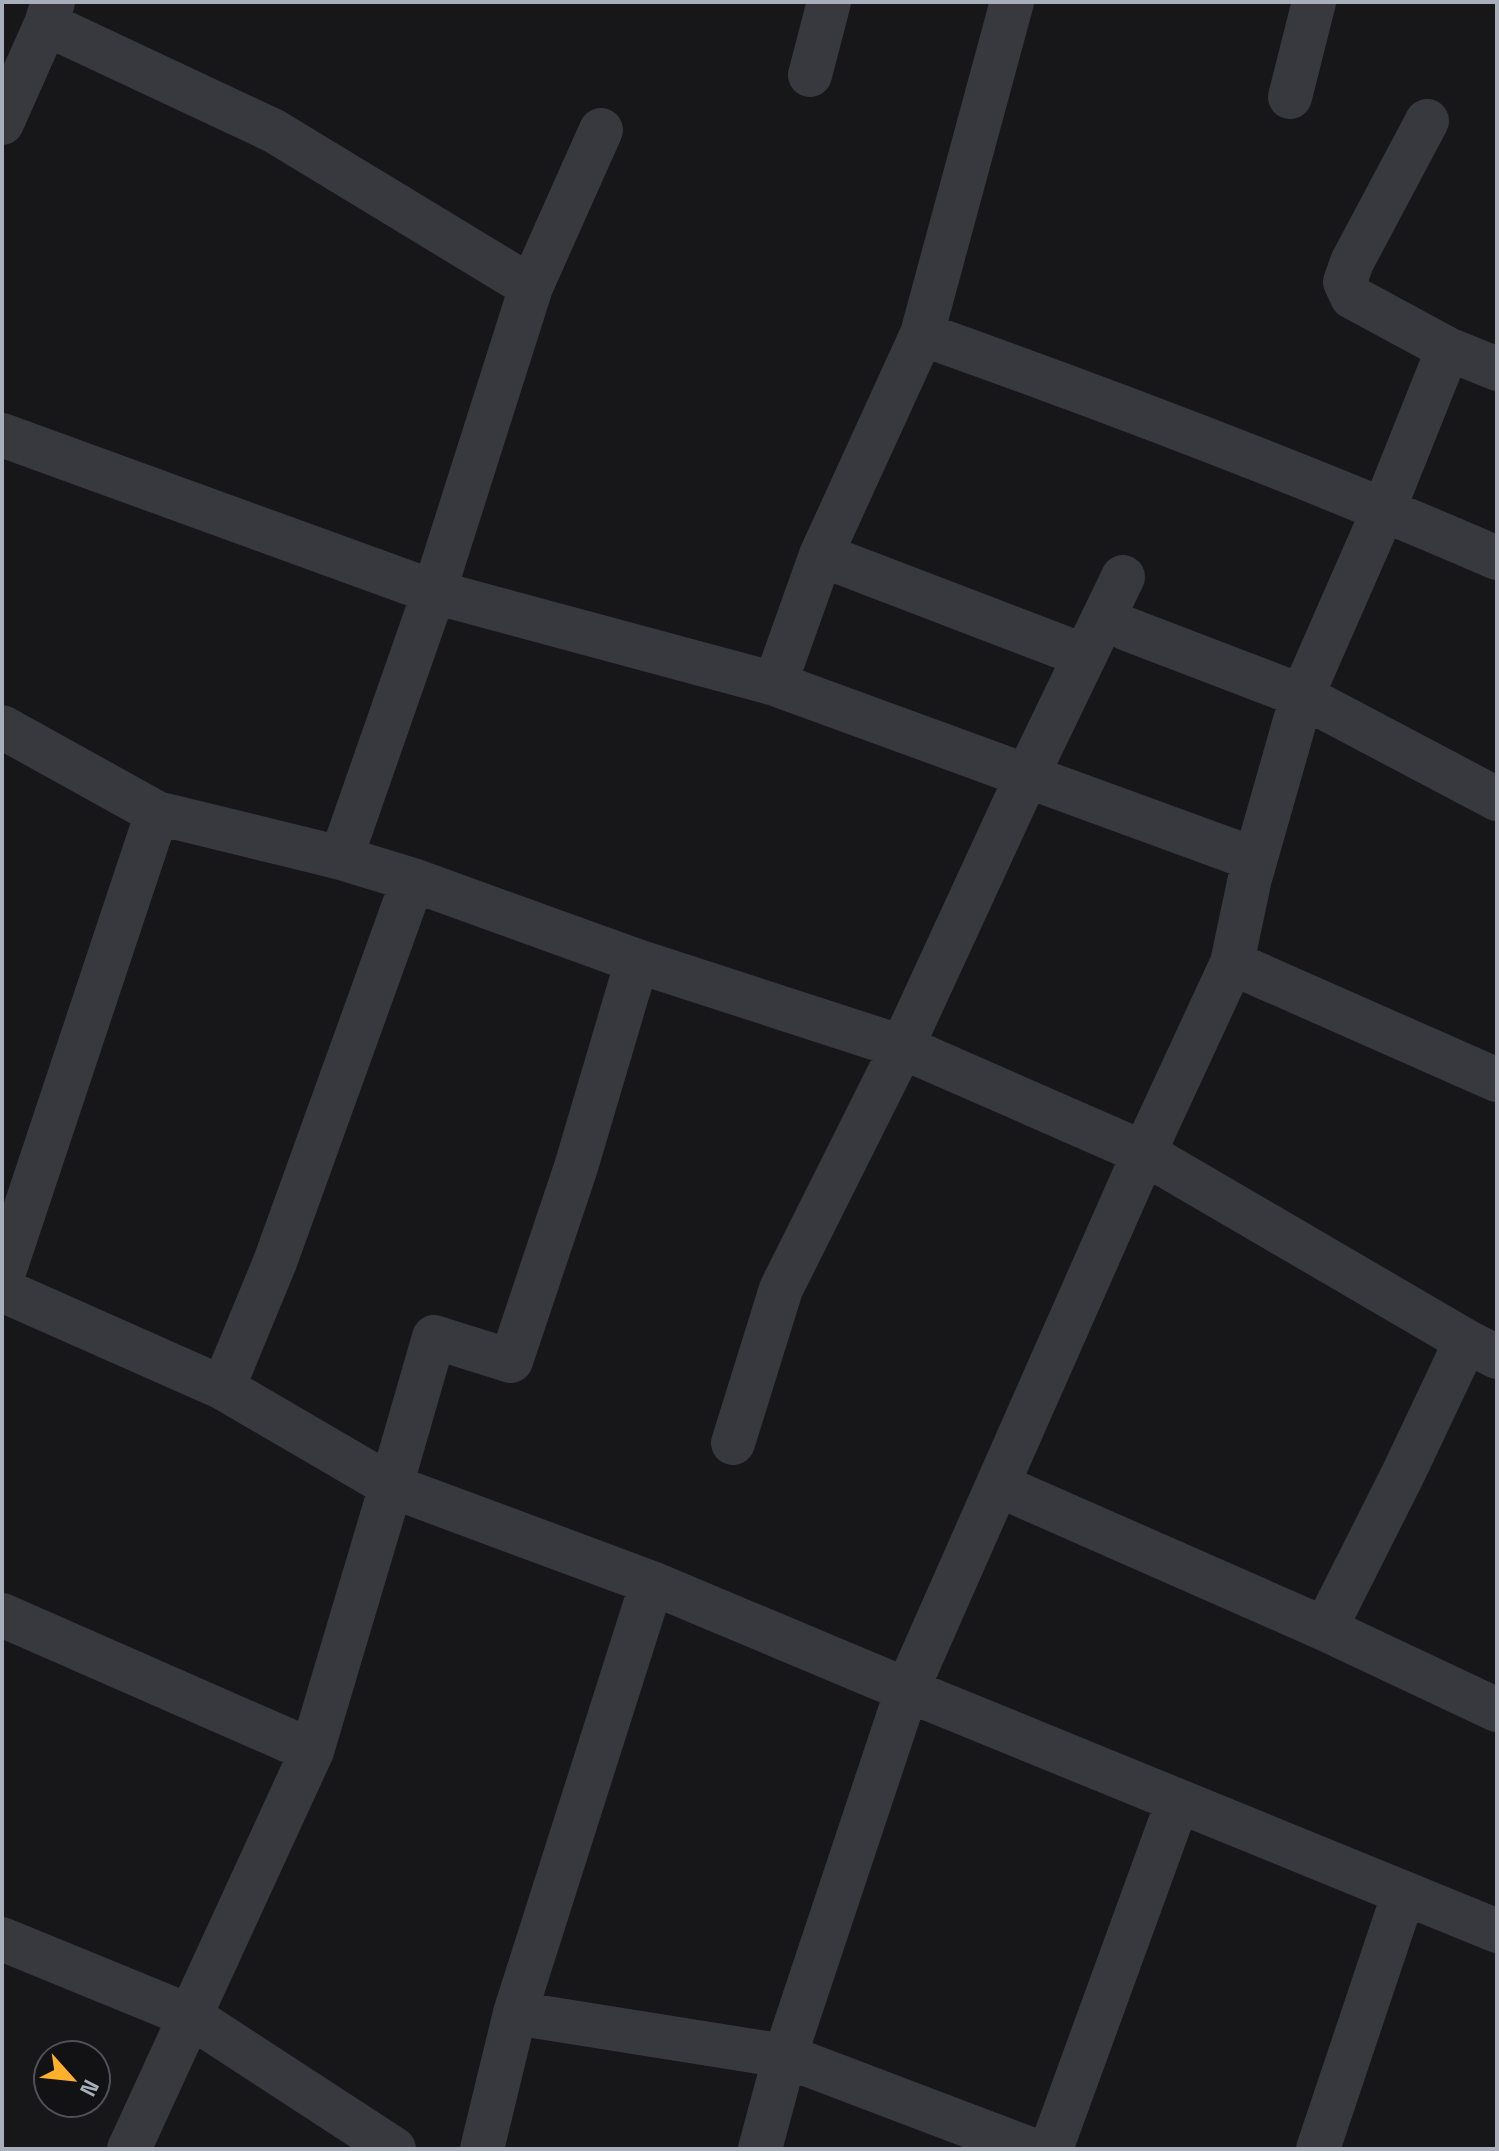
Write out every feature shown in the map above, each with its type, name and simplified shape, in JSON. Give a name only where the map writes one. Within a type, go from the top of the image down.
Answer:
[{"type":"street","points":[[810,75],[829,2]]},
{"type":"street","points":[[775,684],[821,555],[922,334],[1012,2]]},
{"type":"street","points":[[1290,97],[1314,2]]},
{"type":"street","points":[[2,123],[49,13],[274,131],[531,287]]},
{"type":"street","points":[[1427,121],[1352,262],[1345,282],[1352,297],[1448,349],[1497,369]]},
{"type":"street","points":[[341,858],[434,592],[531,287],[601,130]]},
{"type":"street","points":[[922,334],[1076,389],[1384,509],[1497,558]]},
{"type":"street","points":[[1251,875],[1302,696],[1384,509],[1448,349]]},
{"type":"street","points":[[2,435],[434,592],[775,684],[1254,859],[1232,963],[1144,1153],[907,1690],[785,2056],[760,2149]]},
{"type":"street","points":[[821,555],[1085,656]]},
{"type":"street","points":[[733,1443],[781,1289],[902,1047],[1123,577]]},
{"type":"street","points":[[1127,629],[1302,696],[1497,799]]},
{"type":"street","points":[[2,727],[157,813],[341,858],[413,880],[637,961],[902,1047],[1144,1153],[1481,1349],[1404,1472],[1325,1629]]},
{"type":"street","points":[[2,1278],[157,813]]},
{"type":"street","points":[[223,1388],[275,1262],[413,880]]},
{"type":"street","points":[[129,2149],[312,1751],[434,1337],[511,1361],[576,1167],[637,961]]},
{"type":"street","points":[[1232,963],[1497,1080]]},
{"type":"street","points":[[2,1290],[223,1388],[391,1486],[652,1583],[1497,1931]]},
{"type":"street","points":[[998,1485],[1325,1629],[1497,1710]]},
{"type":"street","points":[[482,2149],[515,2013],[652,1583]]},
{"type":"street","points":[[2,1615],[312,1751]]},
{"type":"street","points":[[1051,2149],[1178,1801]]},
{"type":"street","points":[[1318,2149],[1404,1893]]},
{"type":"street","points":[[2,1939],[190,2016],[394,2149]]},
{"type":"street","points":[[515,2013],[785,2056],[1030,2149]]}]
